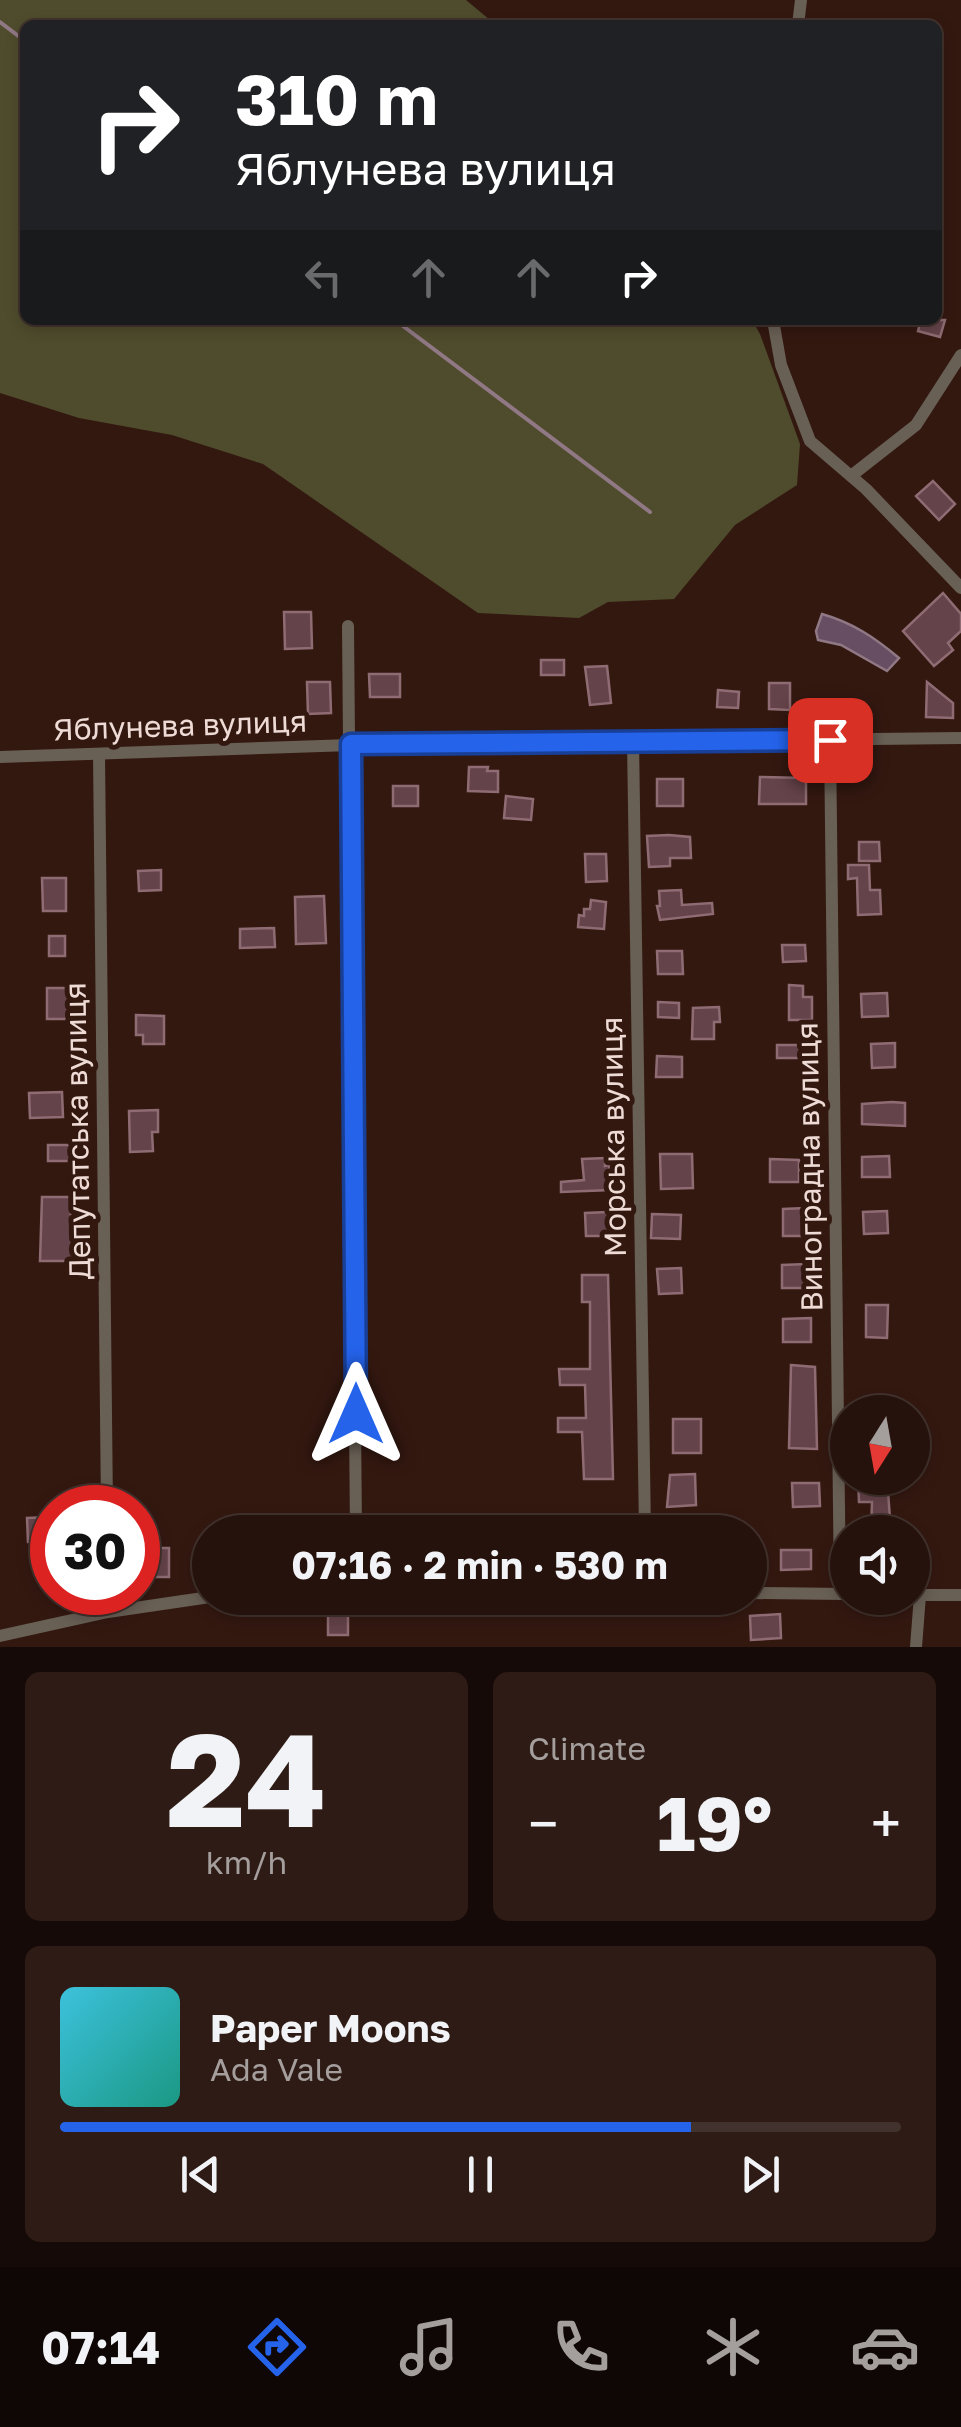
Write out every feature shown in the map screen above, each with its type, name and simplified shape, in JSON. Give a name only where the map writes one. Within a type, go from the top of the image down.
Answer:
[{"type":"street","points":[[774,325],[781,365],[810,441],[851,476],[961,588]]},
{"type":"street","points":[[851,476],[916,425],[961,355]]},
{"type":"street","points":[[348,626],[356,1515]]},
{"type":"street","name":"Яблунева вулиця","points":[[0,757],[351,744],[961,738]]},
{"type":"street","name":"Виноградна вулиця","points":[[830,740],[843,1515]]},
{"type":"street","name":"Морська вулиця","points":[[633,741],[646,1515]]},
{"type":"street","name":"Депутатська вулиця","points":[[99,754],[107,1485]]},
{"type":"street","points":[[767,1593],[830,1594]]},
{"type":"street","points":[[930,1595],[961,1595]]},
{"type":"street","points":[[160,1604],[192,1600]]},
{"type":"street","points":[[0,1636],[94,1615]]},
{"type":"street","points":[[916,1615],[916,1647]]},
{"type":"shaded area","points":[[0,0],[466,0],[490,20],[20,20],[20,325],[755,325],[800,444],[797,485],[735,525],[674,599],[608,602],[579,618],[478,613],[263,464],[172,435],[79,418],[0,393]]},
{"type":"shaded area","points":[[822,614],[863,632],[899,658],[887,671],[841,645],[818,640],[816,631]]},
{"type":"building","points":[[945,320],[940,337],[918,331],[920,325],[942,325]]},
{"type":"building","points":[[933,481],[955,504],[939,520],[916,496]]},
{"type":"building","points":[[943,593],[961,614],[961,631],[948,643],[953,650],[934,666],[903,631]]},
{"type":"building","points":[[284,612],[311,612],[312,648],[285,649]]},
{"type":"building","points":[[541,660],[564,660],[564,675],[541,675]]},
{"type":"building","points":[[607,666],[611,703],[590,705],[585,667]]},
{"type":"building","points":[[369,674],[400,674],[400,697],[370,697]]},
{"type":"building","points":[[307,682],[330,682],[331,713],[308,714]]},
{"type":"building","points":[[927,682],[953,703],[953,718],[926,717]]},
{"type":"building","points":[[769,683],[790,683],[790,710],[769,709]]},
{"type":"building","points":[[718,690],[739,692],[738,708],[717,707]]},
{"type":"building","points":[[469,767],[498,771],[498,792],[468,791]]},
{"type":"building","points":[[760,777],[806,778],[806,804],[759,804]]},
{"type":"building","points":[[657,779],[683,779],[683,806],[657,806]]},
{"type":"building","points":[[393,786],[418,786],[418,806],[393,806]]},
{"type":"building","points":[[506,796],[533,799],[531,820],[504,818]]},
{"type":"building","points":[[647,836],[690,837],[691,858],[670,858],[670,866],[649,867]]},
{"type":"building","points":[[859,842],[879,842],[880,861],[859,861]]},
{"type":"building","points":[[585,854],[606,854],[607,881],[586,882]]},
{"type":"building","points":[[848,865],[869,865],[870,890],[880,890],[881,914],[858,915],[857,878],[848,879]]},
{"type":"building","points":[[161,870],[161,890],[139,891],[138,871]]},
{"type":"building","points":[[42,878],[66,878],[66,911],[43,911]]},
{"type":"building","points":[[681,890],[682,905],[712,903],[713,914],[660,920],[659,891]]},
{"type":"building","points":[[324,896],[326,943],[296,944],[295,897]]},
{"type":"building","points":[[591,900],[606,902],[604,929],[578,927],[579,915],[584,916],[584,909],[590,909]]},
{"type":"building","points":[[274,928],[275,947],[240,948],[240,929]]},
{"type":"building","points":[[49,936],[65,936],[65,956],[49,956]]},
{"type":"building","points":[[782,945],[805,945],[806,961],[783,962]]},
{"type":"building","points":[[657,951],[682,951],[683,974],[658,974]]},
{"type":"building","points":[[789,985],[803,986],[803,997],[812,997],[812,1020],[789,1020]]},
{"type":"building","points":[[47,988],[69,988],[69,1019],[47,1019]]},
{"type":"building","points":[[887,993],[888,1016],[862,1017],[861,994]]},
{"type":"building","points":[[658,1002],[679,1003],[679,1018],[658,1017]]},
{"type":"building","points":[[719,1007],[720,1022],[714,1022],[714,1039],[692,1039],[693,1008]]},
{"type":"building","points":[[136,1015],[164,1016],[164,1044],[143,1044],[143,1035],[136,1035]]},
{"type":"building","points":[[895,1043],[895,1067],[872,1068],[871,1044]]},
{"type":"building","points":[[777,1045],[809,1045],[809,1058],[777,1058]]},
{"type":"building","points":[[657,1056],[682,1057],[682,1077],[656,1077]]},
{"type":"building","points":[[62,1092],[63,1117],[30,1118],[29,1093]]},
{"type":"building","points":[[905,1103],[905,1126],[862,1124],[862,1104]]},
{"type":"building","points":[[158,1110],[158,1132],[152,1132],[153,1151],[130,1152],[129,1111]]},
{"type":"building","points":[[48,1145],[71,1145],[71,1161],[48,1161]]},
{"type":"building","points":[[660,1154],[692,1154],[693,1188],[661,1189]]},
{"type":"building","points":[[889,1156],[890,1177],[862,1177],[862,1157]]},
{"type":"building","points":[[605,1158],[611,1190],[561,1192],[561,1182],[584,1180],[582,1159]]},
{"type":"building","points":[[770,1159],[799,1160],[799,1182],[770,1182]]},
{"type":"building","points":[[42,1197],[70,1197],[73,1261],[40,1261]]},
{"type":"building","points":[[805,1208],[806,1236],[783,1236],[783,1209]]},
{"type":"building","points":[[887,1211],[888,1233],[864,1234],[863,1212]]},
{"type":"building","points":[[607,1212],[608,1236],[586,1236],[585,1213]]},
{"type":"building","points":[[652,1214],[681,1215],[680,1239],[651,1238]]},
{"type":"building","points":[[807,1264],[807,1288],[782,1288],[782,1265]]},
{"type":"building","points":[[681,1268],[682,1293],[659,1294],[657,1269]]},
{"type":"building","points":[[582,1275],[608,1275],[613,1479],[584,1479],[582,1432],[558,1432],[558,1418],[586,1418],[585,1385],[560,1385],[559,1369],[590,1369],[590,1302],[582,1302]]},
{"type":"building","points":[[866,1305],[888,1305],[887,1338],[866,1337]]},
{"type":"building","points":[[811,1318],[811,1342],[783,1342],[783,1319]]},
{"type":"building","points":[[791,1365],[815,1367],[817,1449],[789,1448]]},
{"type":"building","points":[[673,1419],[701,1419],[701,1453],[673,1453]]},
{"type":"building","points":[[695,1474],[696,1505],[667,1507],[670,1475]]},
{"type":"building","points":[[792,1483],[819,1483],[820,1506],[793,1507]]},
{"type":"building","points":[[859,1495],[888,1495],[890,1515],[872,1515],[872,1502],[859,1502]]},
{"type":"building","points":[[160,1548],[169,1548],[169,1577],[160,1577]]},
{"type":"building","points":[[781,1550],[811,1550],[811,1569],[781,1570]]},
{"type":"building","points":[[780,1614],[781,1638],[751,1640],[750,1616]]},
{"type":"building","points":[[328,1615],[348,1615],[348,1635],[328,1635]]},
{"type":"waterway","points":[[0,22],[20,37]]},
{"type":"waterway","points":[[402,325],[650,512]]},
{"type":"route","points":[[356,1414],[351,744],[830,740]]}]
